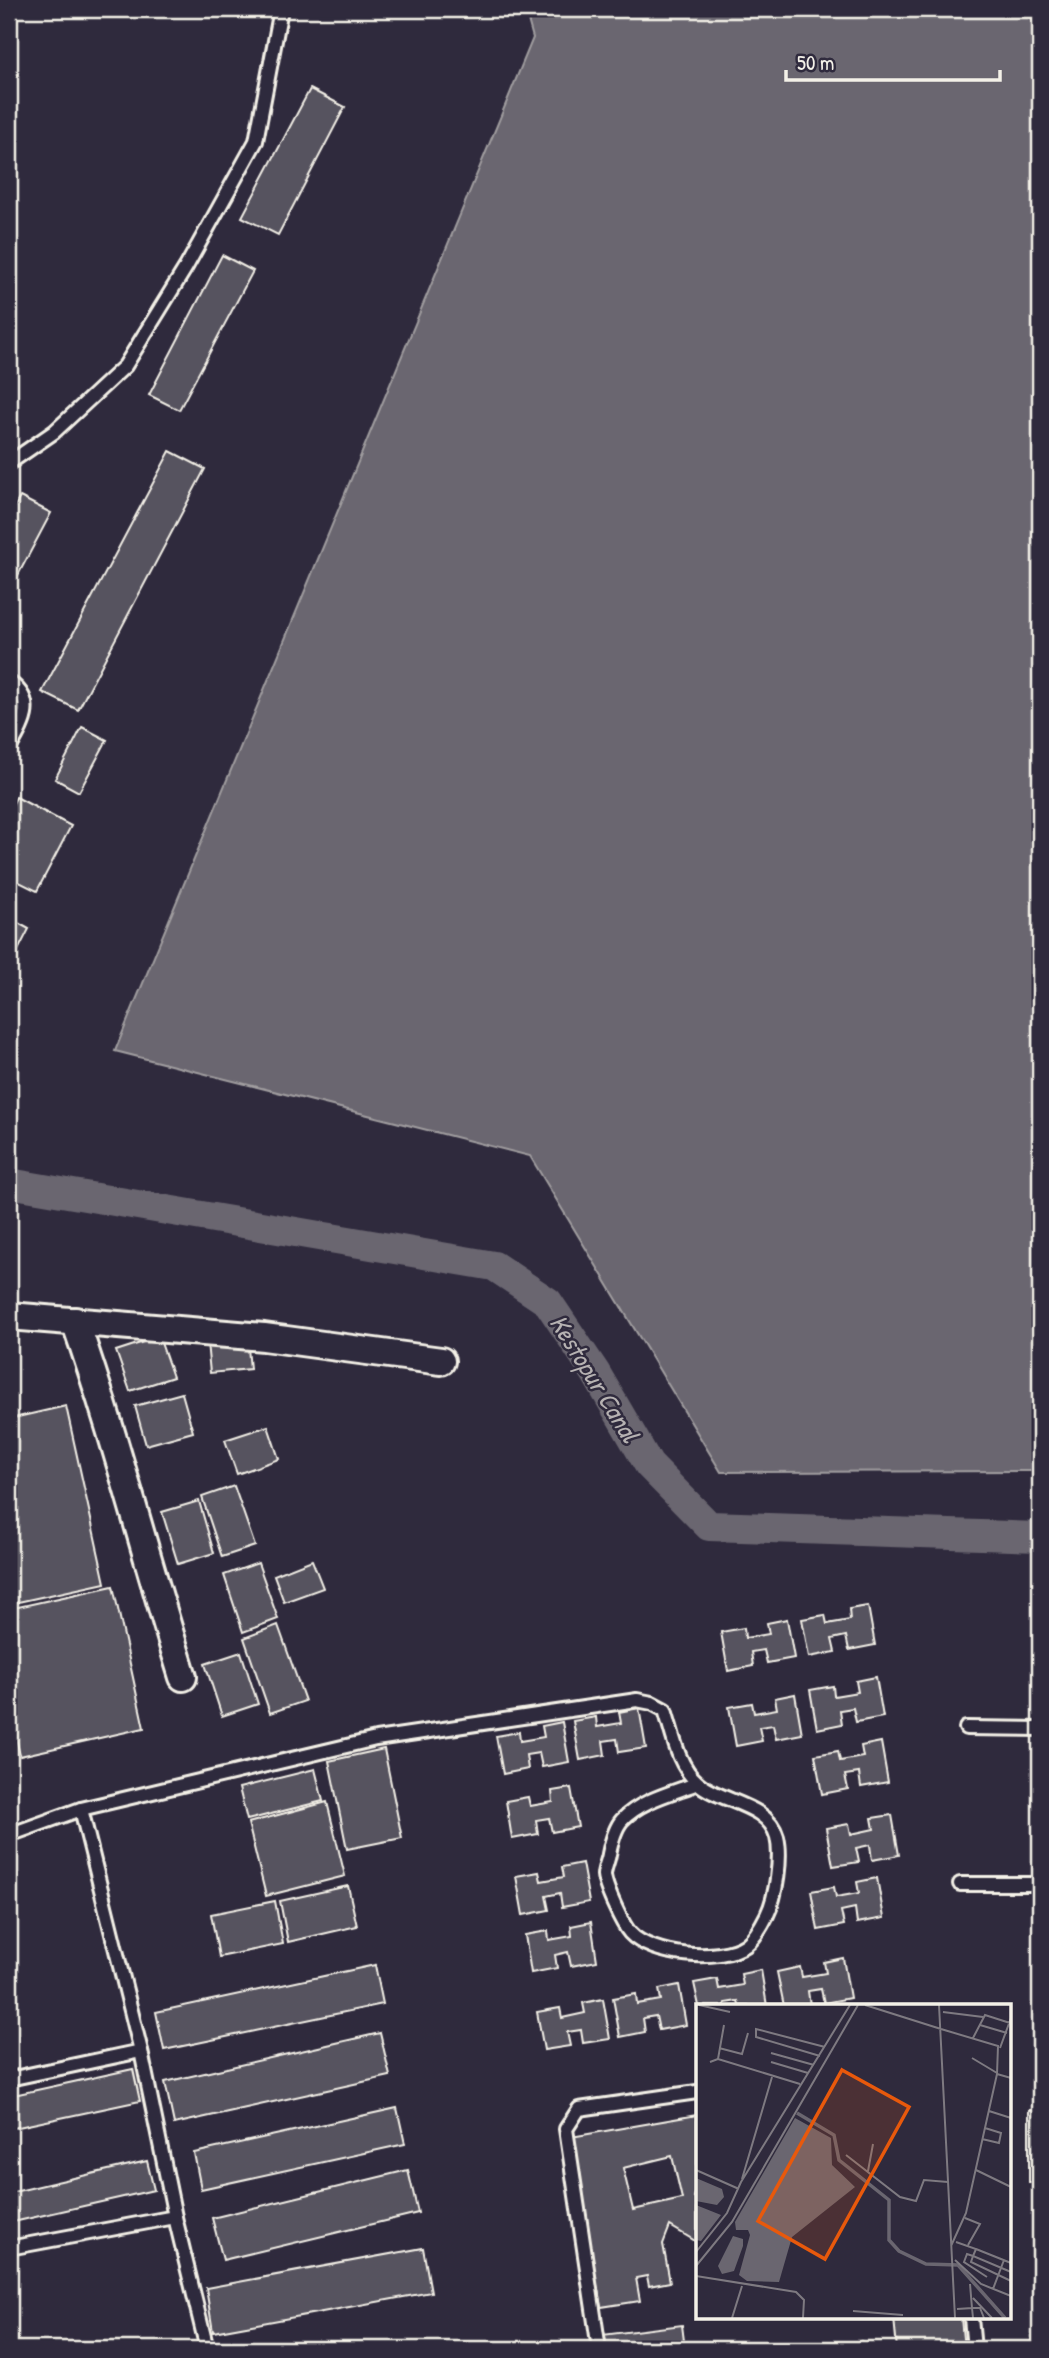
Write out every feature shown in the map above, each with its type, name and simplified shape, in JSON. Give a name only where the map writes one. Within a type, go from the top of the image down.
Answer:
[{"type":"street","points":[[9,1316],[264,1337],[441,1361]]},
{"type":"street","points":[[75,1321],[104,1404],[152,1576],[184,1677]]},
{"type":"lane","points":[[9,463],[54,432],[125,366],[186,267],[256,141],[281,9]]},
{"type":"lane","points":[[9,682],[26,699],[26,713],[9,749]]},
{"type":"lane","points":[[9,1835],[81,1809],[376,1740],[637,1700],[666,1710],[682,1764],[698,1783],[769,1819],[776,1836],[779,1852],[773,1903],[755,1934],[745,1945],[727,1952],[702,1956],[677,1954],[655,1947],[631,1934],[615,1905],[604,1876],[620,1822],[640,1805],[698,1783]]},
{"type":"lane","points":[[966,1728],[1040,1729]]},
{"type":"lane","points":[[81,1809],[141,2051],[175,2217],[207,2349]]},
{"type":"lane","points":[[960,1884],[1040,1884]]},
{"type":"lane","points":[[9,2079],[141,2051]]},
{"type":"lane","points":[[599,2349],[566,2129],[579,2109],[696,2092]]},
{"type":"lane","points":[[9,2248],[175,2217]]},
{"type":"lane","points":[[971,2320],[974,2349]]},
{"type":"shaded area","points":[[525,9],[1040,9],[1040,1471],[721,1472],[530,1156],[115,1051],[533,38]]},
{"type":"building","points":[[310,89],[345,107],[278,235],[242,217]]},
{"type":"building","points":[[222,255],[253,271],[179,410],[149,395]]},
{"type":"building","points":[[170,451],[205,469],[78,710],[42,692]]},
{"type":"building","points":[[20,497],[51,513],[9,592],[9,517]]},
{"type":"building","points":[[82,727],[107,740],[79,792],[55,779]]},
{"type":"building","points":[[16,797],[71,826],[37,891],[9,877],[9,812]]},
{"type":"building","points":[[9,918],[29,929],[9,968]]},
{"type":"building","points":[[159,1337],[173,1377],[130,1391],[116,1351]]},
{"type":"building","points":[[247,1337],[250,1369],[210,1373],[207,1342]]},
{"type":"building","points":[[182,1393],[193,1432],[146,1445],[135,1406]]},
{"type":"building","points":[[66,1406],[105,1583],[9,1604],[9,1419]]},
{"type":"building","points":[[268,1426],[279,1459],[237,1474],[225,1440]]},
{"type":"building","points":[[234,1486],[255,1546],[222,1557],[202,1497]]},
{"type":"building","points":[[199,1501],[214,1553],[178,1564],[162,1512]]},
{"type":"building","points":[[312,1560],[323,1588],[284,1602],[274,1575]]},
{"type":"building","points":[[258,1563],[278,1619],[243,1632],[224,1575]]},
{"type":"building","points":[[113,1586],[144,1728],[20,1756],[9,1704],[9,1609]]},
{"type":"building","points":[[868,1606],[875,1645],[849,1650],[846,1636],[832,1639],[835,1652],[809,1657],[802,1619],[825,1615],[827,1624],[850,1620],[849,1609]]},
{"type":"building","points":[[787,1619],[794,1658],[767,1663],[764,1650],[751,1652],[753,1666],[728,1671],[721,1632],[744,1628],[745,1638],[769,1634],[767,1623]]},
{"type":"building","points":[[278,1625],[305,1701],[270,1713],[244,1638]]},
{"type":"building","points":[[241,1652],[258,1704],[222,1716],[205,1664]]},
{"type":"building","points":[[876,1677],[883,1717],[856,1722],[853,1708],[840,1710],[842,1724],[817,1729],[810,1690],[833,1686],[834,1696],[858,1692],[856,1681]]},
{"type":"building","points":[[795,1694],[802,1734],[776,1739],[773,1725],[759,1727],[762,1741],[736,1746],[729,1707],[752,1703],[754,1713],[777,1709],[775,1698]]},
{"type":"building","points":[[639,1708],[646,1748],[619,1752],[617,1739],[603,1741],[605,1755],[580,1760],[573,1721],[596,1717],[597,1727],[621,1723],[619,1712]]},
{"type":"building","points":[[562,1722],[569,1762],[542,1767],[539,1753],[526,1755],[528,1769],[503,1774],[496,1736],[519,1732],[520,1741],[544,1737],[542,1726]]},
{"type":"building","points":[[881,1742],[888,1782],[861,1787],[859,1773],[845,1775],[848,1789],[822,1794],[815,1755],[838,1751],[840,1761],[863,1757],[861,1746]]},
{"type":"building","points":[[384,1749],[402,1838],[347,1849],[329,1761]]},
{"type":"building","points":[[315,1769],[323,1801],[247,1820],[239,1788]]},
{"type":"building","points":[[571,1788],[578,1827],[552,1832],[549,1818],[536,1820],[538,1834],[512,1839],[506,1801],[528,1797],[530,1806],[553,1802],[552,1791]]},
{"type":"building","points":[[327,1802],[345,1876],[266,1896],[248,1823]]},
{"type":"building","points":[[892,1815],[899,1855],[872,1860],[870,1845],[856,1848],[859,1862],[833,1866],[826,1828],[849,1824],[851,1834],[874,1829],[872,1818]]},
{"type":"building","points":[[582,1863],[589,1902],[562,1907],[560,1893],[546,1896],[549,1910],[523,1915],[516,1876],[539,1872],[541,1881],[564,1877],[562,1867]]},
{"type":"building","points":[[877,1878],[884,1918],[857,1923],[855,1908],[841,1911],[844,1925],[818,1930],[811,1891],[834,1887],[836,1897],[859,1893],[857,1882]]},
{"type":"building","points":[[348,1886],[357,1926],[288,1942],[280,1901]]},
{"type":"building","points":[[275,1901],[283,1944],[219,1957],[211,1914]]},
{"type":"building","points":[[591,1922],[597,1961],[571,1966],[568,1952],[555,1955],[557,1968],[531,1973],[525,1935],[548,1931],[549,1940],[572,1936],[571,1926]]},
{"type":"building","points":[[843,1958],[850,1998],[824,2003],[821,1989],[808,1991],[810,2004],[784,2004],[777,1972],[800,1967],[802,1977],[826,1973],[824,1962]]},
{"type":"building","points":[[375,1965],[383,2004],[164,2050],[156,2012]]},
{"type":"building","points":[[761,1970],[767,2004],[739,2004],[738,2001],[699,2004],[694,1983],[717,1979],[719,1989],[743,1985],[741,1974]]},
{"type":"building","points":[[679,1985],[686,2025],[659,2030],[656,2016],[643,2018],[645,2032],[620,2037],[613,1998],[636,1994],[637,2004],[661,2000],[659,1989]]},
{"type":"building","points":[[603,1999],[610,2039],[583,2043],[581,2030],[567,2032],[570,2046],[544,2050],[537,2012],[560,2008],[562,2018],[585,2013],[583,2003]]},
{"type":"building","points":[[380,2033],[390,2076],[174,2124],[165,2082]]},
{"type":"building","points":[[133,2069],[140,2101],[9,2129],[9,2096]]},
{"type":"building","points":[[397,2108],[405,2144],[201,2189],[194,2153]]},
{"type":"building","points":[[1029,2110],[1040,2110],[1040,2183],[1029,2183]]},
{"type":"building","points":[[696,2115],[696,2241],[670,2226],[663,2244],[670,2282],[649,2286],[647,2276],[636,2278],[640,2301],[601,2307],[571,2137]],"holes":[[[672,2156],[682,2199],[633,2210],[623,2168]]]},
{"type":"building","points":[[147,2161],[154,2190],[9,2223],[9,2193]]},
{"type":"building","points":[[408,2170],[418,2213],[223,2260],[212,2218]]},
{"type":"building","points":[[423,2248],[431,2292],[213,2332],[206,2288]]},
{"type":"building","points":[[894,2320],[961,2320],[964,2349],[897,2349]]},
{"type":"building","points":[[682,2325],[685,2349],[604,2349],[602,2335]]},
{"type":"building","points":[[861,2341],[874,2349],[855,2349]]},
{"type":"building","points":[[1029,2343],[1040,2343],[1040,2349],[1029,2349]]},
{"type":"waterway","name":"Kestopur Canal","points":[[9,1183],[494,1266],[548,1302],[595,1372],[649,1465],[709,1526],[1040,1537]]}]
